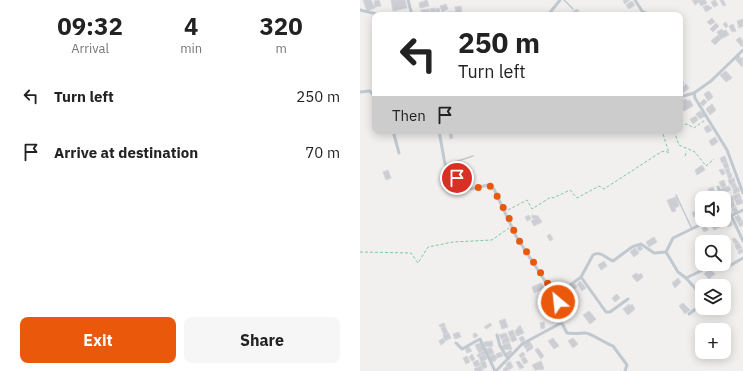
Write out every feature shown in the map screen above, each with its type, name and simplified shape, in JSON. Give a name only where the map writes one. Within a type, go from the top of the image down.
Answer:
[{"type":"street","points":[[408,0],[411,12]]},
{"type":"street","points":[[550,12],[560,0]]},
{"type":"street","points":[[634,0],[644,12]]},
{"type":"street","points":[[360,10],[372,13]]},
{"type":"street","points":[[683,96],[694,92],[711,81],[743,50]]},
{"type":"street","points":[[360,92],[370,91],[372,93]]},
{"type":"street","points":[[694,92],[695,98],[726,150],[743,193]]},
{"type":"street","points":[[394,134],[399,153]]},
{"type":"street","points":[[440,134],[446,165],[454,177],[463,181],[469,188],[488,185],[492,187],[506,211],[516,236],[557,296],[558,302],[556,312],[560,323],[568,333],[588,334],[605,344],[613,346],[627,365],[625,371]]},
{"type":"street","points":[[739,184],[743,181]]},
{"type":"street","points":[[718,187],[720,191]]},
{"type":"street","points":[[743,210],[731,217],[743,241]]},
{"type":"street","points":[[666,252],[672,239],[696,227]]},
{"type":"street","points":[[557,296],[581,277],[593,255],[596,253],[600,253],[613,261],[632,247],[641,244],[654,253],[666,252]]},
{"type":"street","points":[[666,252],[678,272],[695,288]]},
{"type":"street","points":[[686,278],[706,268],[715,266],[724,268],[743,258]]},
{"type":"street","points":[[581,277],[606,312],[610,312],[628,299]]},
{"type":"street","points":[[689,314],[695,309]]},
{"type":"street","points":[[456,343],[462,349],[480,340],[496,371],[522,344],[560,323]]},
{"type":"street","points":[[498,335],[500,346],[508,359]]},
{"type":"lane","points":[[564,0],[573,9]]},
{"type":"lane","points":[[446,165],[473,156]]},
{"type":"lane","points":[[676,195],[692,229]]},
{"type":"path","points":[[683,125],[687,124],[694,128],[708,118]]},
{"type":"path","points":[[506,211],[527,200],[532,209],[551,197],[553,198],[570,190],[577,198],[599,186],[604,189],[661,152],[665,151],[669,153],[663,134]]},
{"type":"path","points":[[675,134],[679,145],[695,152],[706,166],[714,159]]},
{"type":"path","points":[[685,156],[688,150]]},
{"type":"path","points":[[360,252],[411,253],[418,263],[428,247],[453,242],[492,240],[511,224]]},
{"type":"building","points":[[363,0],[371,0],[375,8],[367,11]]},
{"type":"building","points":[[379,0],[381,6],[375,7],[374,1]]},
{"type":"building","points":[[391,0],[405,0],[407,8],[393,11]]},
{"type":"building","points":[[427,0],[429,6],[420,8],[419,3]]},
{"type":"building","points":[[630,0],[625,4],[623,1]]},
{"type":"building","points":[[692,0],[705,0],[707,3],[701,6],[699,2],[695,5]]},
{"type":"building","points":[[715,0],[718,5],[714,7],[711,2]]},
{"type":"building","points":[[720,0],[723,0],[726,5],[723,6]]},
{"type":"building","points":[[632,1],[635,5],[629,9],[626,5]]},
{"type":"building","points":[[446,4],[448,9],[442,12],[440,6]]},
{"type":"building","points":[[707,5],[712,8],[706,12],[703,7]]},
{"type":"building","points":[[461,6],[462,12],[456,12],[455,7]]},
{"type":"building","points":[[435,8],[436,12],[430,12],[430,9]]},
{"type":"building","points":[[439,8],[440,12],[436,12],[436,9]]},
{"type":"building","points":[[429,9],[430,12],[421,12],[421,10]]},
{"type":"building","points":[[712,18],[715,22],[710,25],[707,22]]},
{"type":"building","points":[[743,19],[743,26],[739,28],[737,21]]},
{"type":"building","points":[[726,22],[728,26],[726,28],[723,24]]},
{"type":"building","points":[[716,23],[719,26],[713,32],[710,29]]},
{"type":"building","points":[[733,24],[736,31],[732,32],[729,26]]},
{"type":"building","points":[[722,29],[723,31],[726,30],[729,35],[721,39],[717,32]]},
{"type":"building","points":[[718,35],[721,39],[715,45],[711,41]]},
{"type":"building","points":[[740,37],[743,41],[742,47],[736,40]]},
{"type":"building","points":[[739,55],[741,59],[743,57],[742,67],[735,59]]},
{"type":"building","points":[[726,71],[732,78],[726,82],[720,75]]},
{"type":"building","points":[[686,84],[689,88],[683,93],[683,86]]},
{"type":"building","points":[[709,91],[713,97],[708,101],[704,94]]},
{"type":"building","points":[[686,99],[687,101],[690,100],[693,106],[684,111],[683,100]]},
{"type":"building","points":[[704,99],[707,102],[703,106],[700,103]]},
{"type":"building","points":[[712,104],[716,110],[710,115],[706,109]]},
{"type":"building","points":[[700,111],[705,116],[700,119],[696,114]]},
{"type":"building","points":[[696,116],[698,120],[693,124],[690,119]]},
{"type":"building","points":[[708,125],[712,130],[707,133],[704,128]]},
{"type":"building","points":[[449,134],[452,134],[453,138],[450,139]]},
{"type":"building","points":[[715,137],[718,142],[712,146],[709,141]]},
{"type":"building","points":[[725,156],[727,162],[722,163],[720,158]]},
{"type":"building","points":[[727,162],[729,167],[725,169],[723,164]]},
{"type":"building","points":[[702,165],[705,170],[697,175],[695,170]]},
{"type":"building","points":[[729,168],[730,173],[727,174],[725,170]]},
{"type":"building","points":[[723,169],[725,174],[722,175],[719,170]]},
{"type":"building","points":[[388,170],[391,178],[386,180],[383,172]]},
{"type":"building","points":[[731,173],[732,177],[729,179],[727,175]]},
{"type":"building","points":[[734,178],[735,182],[730,185],[728,180]]},
{"type":"building","points":[[724,180],[726,186],[722,188],[719,182]]},
{"type":"building","points":[[735,183],[737,188],[733,189],[731,185]]},
{"type":"building","points":[[729,186],[731,190],[722,191],[721,189]]},
{"type":"building","points":[[713,187],[714,191],[709,191],[708,189]]},
{"type":"building","points":[[738,187],[740,191],[734,194],[733,189]]},
{"type":"building","points":[[739,193],[741,197],[735,200],[733,196]]},
{"type":"building","points":[[731,196],[734,200],[731,202]]},
{"type":"building","points":[[676,197],[679,206],[675,208],[676,211],[672,212],[667,200]]},
{"type":"building","points":[[741,198],[743,203],[737,205],[735,200]]},
{"type":"building","points":[[733,201],[735,206],[732,208],[731,206],[731,202]]},
{"type":"building","points":[[736,207],[738,211],[734,213],[732,209]]},
{"type":"building","points":[[695,211],[695,216],[694,217],[692,213]]},
{"type":"building","points":[[529,215],[531,219],[527,221],[525,217]]},
{"type":"building","points":[[532,215],[538,216],[542,222],[534,226],[531,221],[535,219],[532,218]]},
{"type":"building","points":[[739,215],[742,221],[738,223],[735,217]]},
{"type":"building","points":[[743,221],[743,225],[740,227],[738,223]]},
{"type":"building","points":[[706,227],[708,230],[704,232],[702,228]]},
{"type":"building","points":[[712,227],[720,227],[714,230]]},
{"type":"building","points":[[550,234],[553,239],[550,241],[547,236]]},
{"type":"building","points":[[654,237],[657,242],[649,247],[646,242]]},
{"type":"building","points":[[735,238],[739,243],[735,244],[732,239]]},
{"type":"building","points":[[739,243],[742,248],[737,250],[735,245]]},
{"type":"building","points":[[640,245],[643,249],[639,251],[637,248]]},
{"type":"building","points":[[635,248],[639,253],[634,257],[630,252]]},
{"type":"building","points":[[742,249],[743,252],[739,254],[738,251]]},
{"type":"building","points":[[604,261],[607,266],[601,270],[598,265]]},
{"type":"building","points":[[708,271],[712,271],[715,274],[709,279],[704,274]]},
{"type":"building","points":[[636,273],[639,275],[641,273],[643,277],[637,282],[632,276]]},
{"type":"building","points":[[678,278],[681,282],[675,288],[672,283]]},
{"type":"building","points":[[580,281],[586,288],[582,291],[577,284]]},
{"type":"building","points":[[541,283],[544,288],[534,293],[532,287]]},
{"type":"building","points":[[575,284],[577,287],[570,292],[568,289]]},
{"type":"building","points":[[617,294],[620,298],[615,302],[612,298]]},
{"type":"building","points":[[683,303],[690,310],[685,314],[679,306]]},
{"type":"building","points":[[629,304],[630,306],[632,304],[635,309],[628,315],[623,309]]},
{"type":"building","points":[[589,311],[596,319],[590,324],[583,315]]},
{"type":"building","points":[[505,319],[508,327],[502,329],[499,321]]},
{"type":"building","points":[[544,322],[545,328],[541,329],[540,323]]},
{"type":"building","points":[[444,323],[445,326],[440,327],[439,325]]},
{"type":"building","points":[[490,323],[492,325],[486,329],[484,327]]},
{"type":"building","points":[[520,325],[524,333],[517,336],[515,331]]},
{"type":"building","points":[[445,326],[448,333],[444,335],[441,328]]},
{"type":"building","points":[[513,330],[515,335],[510,337],[508,332]]},
{"type":"building","points":[[459,332],[461,337],[455,339],[453,334]]},
{"type":"building","points":[[449,333],[451,338],[445,341],[443,335]]},
{"type":"building","points":[[476,333],[478,336],[474,338],[473,334]]},
{"type":"building","points":[[506,333],[508,337],[501,339],[499,335]]},
{"type":"building","points":[[515,335],[517,340],[512,342],[510,337]]},
{"type":"building","points":[[523,336],[525,340],[521,342],[519,338]]},
{"type":"building","points":[[508,337],[510,341],[503,344],[502,340]]},
{"type":"building","points":[[443,338],[445,342],[441,345],[439,341]]},
{"type":"building","points":[[553,338],[559,346],[554,349],[548,341]]},
{"type":"building","points":[[573,338],[578,344],[573,348],[568,341]]},
{"type":"building","points":[[492,341],[493,346],[485,347],[484,342]]},
{"type":"building","points":[[529,341],[532,345],[526,349],[523,345]]},
{"type":"building","points":[[509,342],[512,349],[503,350],[501,346]]},
{"type":"building","points":[[480,343],[484,350],[479,353],[475,345]]},
{"type":"building","points":[[532,345],[533,348],[527,352],[526,349]]},
{"type":"building","points":[[469,347],[472,351],[467,353],[465,349]]},
{"type":"building","points":[[491,347],[494,353],[489,355],[486,349]]},
{"type":"building","points":[[538,348],[544,356],[541,359],[535,350]]},
{"type":"building","points":[[511,350],[512,353],[507,356],[506,353]]},
{"type":"building","points":[[484,351],[486,353],[478,357],[477,355]]},
{"type":"building","points":[[501,352],[503,356],[497,358],[496,354]]},
{"type":"building","points":[[523,352],[525,355],[521,358],[519,355]]},
{"type":"building","points":[[472,354],[475,359],[472,361],[469,357]]},
{"type":"building","points":[[485,354],[487,359],[481,362],[479,357]]},
{"type":"building","points":[[493,354],[497,358],[493,362],[489,358]]},
{"type":"building","points":[[467,356],[470,362],[466,364],[463,358]]},
{"type":"building","points":[[525,357],[528,362],[524,364],[521,359]]},
{"type":"building","points":[[478,360],[480,365],[475,367],[473,362]]},
{"type":"building","points":[[485,361],[487,367],[483,369],[480,363]]},
{"type":"building","points":[[510,361],[513,367],[509,370],[506,364]]},
{"type":"building","points":[[519,361],[524,367],[520,369],[516,362]]},
{"type":"building","points":[[541,361],[544,369],[535,370],[532,365]]},
{"type":"building","points":[[481,366],[483,371],[475,371],[474,369]]},
{"type":"building","points":[[507,366],[509,370],[504,371],[503,369]]},
{"type":"route","points":[[457,178],[472,189],[488,185],[494,189],[509,218],[516,236],[532,257],[542,276],[557,296],[558,302]]}]
